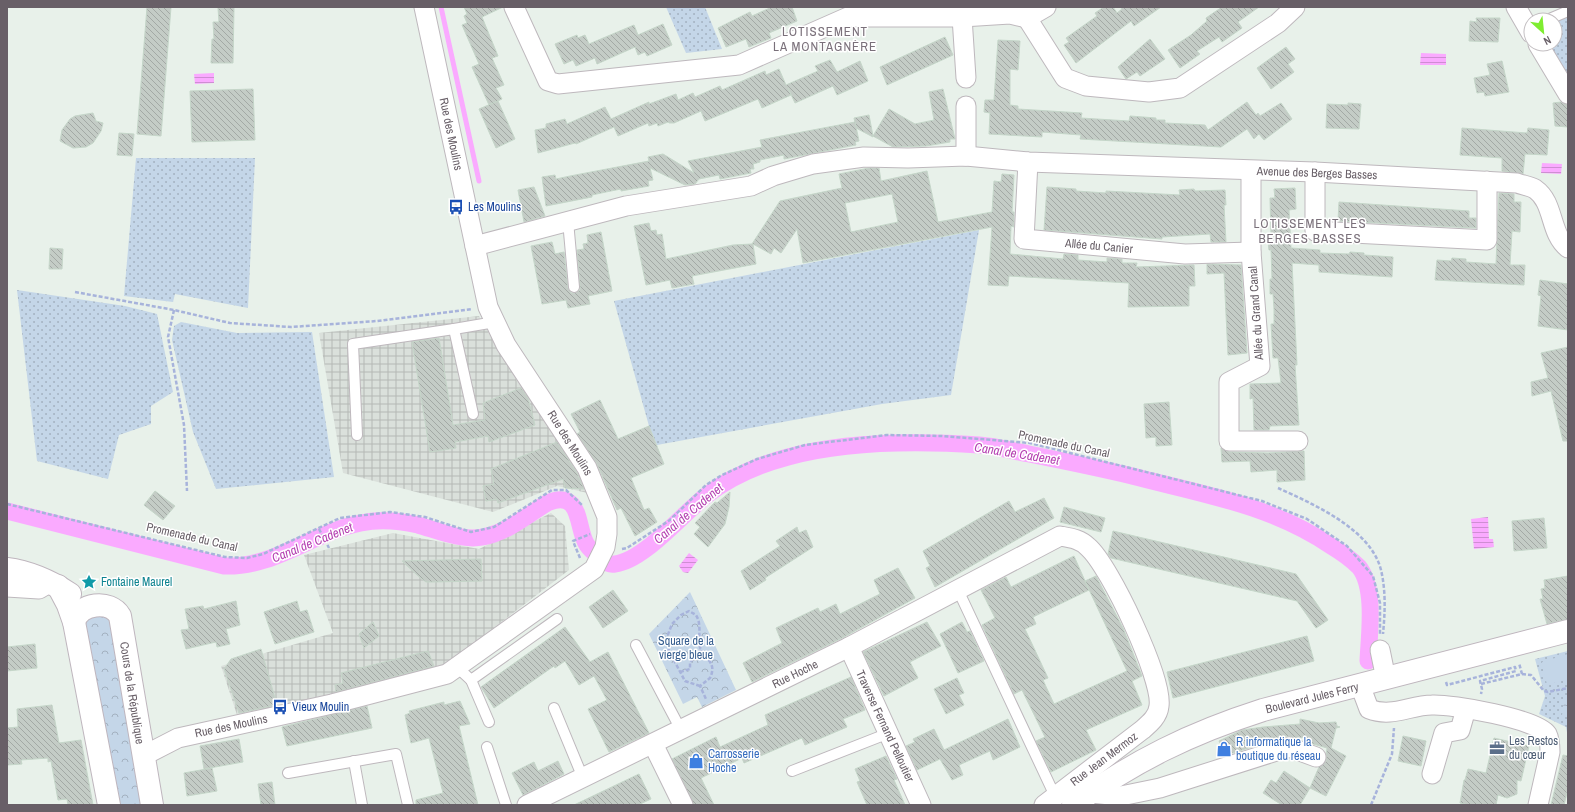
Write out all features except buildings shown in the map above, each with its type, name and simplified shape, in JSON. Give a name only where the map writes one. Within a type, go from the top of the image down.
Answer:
[{"type":"street","name":"Rue des Moulins","points":[[143,756],[178,738],[332,704],[447,674],[594,569],[600,540],[607,534],[607,517],[587,468],[506,345],[492,315],[475,246],[424,7]]},
{"type":"street","points":[[514,7],[548,81],[558,84],[739,65],[847,12],[962,17],[1010,14],[1027,18],[1046,7]]},
{"type":"street","points":[[1027,18],[1066,78],[1086,86],[1149,92],[1180,88],[1278,23],[1295,7]]},
{"type":"street","points":[[1516,7],[1523,19]]},
{"type":"street","points":[[962,17],[966,78]]},
{"type":"street","points":[[1543,52],[1568,94]]},
{"type":"street","points":[[966,106],[966,156]]},
{"type":"street","name":"Avenue des Berges Basses","points":[[475,246],[626,206],[751,186],[773,176],[813,164],[864,157],[908,158],[966,156],[1028,162],[1251,171],[1315,172],[1517,183],[1534,189],[1545,201],[1557,235],[1568,248]]},
{"type":"street","name":"Allée du Canier","points":[[1028,162],[1024,239],[1185,254],[1252,252]]},
{"type":"street","name":"Allée du Grand Canal","points":[[1251,171],[1252,252],[1260,366],[1229,382],[1229,441],[1298,441]]},
{"type":"street","points":[[1315,172],[1316,231],[1487,240],[1487,181]]},
{"type":"street","name":"Rue Hoche","points":[[527,805],[849,647],[1060,536],[1079,540],[1088,547],[1101,562],[1112,581],[1147,657],[1159,696],[1159,708]]},
{"type":"street","name":"Cours de la République","points":[[7,569],[18,570],[54,584],[89,606],[112,608],[116,610],[120,616],[152,805]]},
{"type":"street","points":[[7,587],[39,589],[54,584],[68,605],[74,622],[109,805]]},
{"type":"street","points":[[74,622],[76,615],[80,610],[89,606]]},
{"type":"street","name":"Boulevard Jules Ferry","points":[[1065,800],[1190,736],[1263,710],[1568,631]]},
{"type":"street","name":"Traverse Fernand Pelloutier","points":[[849,647],[921,805]]},
{"type":"street","points":[[1380,650],[1386,679]]},
{"type":"street","points":[[1360,686],[1369,709],[1380,714],[1431,705],[1452,706],[1526,722],[1539,727],[1547,735],[1550,744],[1550,752],[1538,805]]},
{"type":"street","name":"Rue Jean Mermoz","points":[[1065,800],[1152,722],[1159,708]]},
{"type":"street","points":[[1432,774],[1444,733],[1460,730],[1471,710]]},
{"type":"street","points":[[653,744],[683,805]]},
{"type":"street","points":[[1065,800],[1121,796],[1160,788],[1289,747],[1316,757]]},
{"type":"lane","points":[[568,221],[574,287]]},
{"type":"lane","points":[[357,434],[353,344],[454,329],[492,315]]},
{"type":"lane","points":[[454,329],[473,414]]},
{"type":"lane","points":[[958,590],[1065,800]]},
{"type":"lane","points":[[471,680],[557,619]]},
{"type":"lane","points":[[636,646],[681,730]]},
{"type":"lane","points":[[457,667],[471,680],[489,722]]},
{"type":"lane","points":[[554,708],[583,778]]},
{"type":"lane","points":[[792,771],[888,733]]},
{"type":"lane","points":[[487,747],[506,805]]},
{"type":"lane","points":[[288,773],[396,754],[408,805]]},
{"type":"lane","points":[[354,762],[362,805]]},
{"type":"path","points":[[75,292],[174,310],[230,323],[291,327],[492,315]]},
{"type":"path","points":[[174,310],[168,337],[184,425],[187,491]]},
{"type":"path","name":"Promenade du Canal","points":[[573,541],[600,540],[620,550],[633,544],[670,520],[706,485],[722,475],[757,459],[805,445],[887,435],[942,436],[1030,443],[1262,501],[1307,519],[1347,546],[1373,576],[1380,603],[1380,650]]},
{"type":"path","points":[[1278,488],[1325,510],[1349,528],[1369,546],[1381,568],[1385,595],[1383,638],[1380,650]]},
{"type":"path","name":"Promenade du Canal","points":[[7,504],[225,556],[247,558],[263,554],[340,518],[390,512],[425,516],[471,532],[494,527],[552,490],[566,490],[584,506],[585,511]]},
{"type":"path","points":[[319,529],[329,548]]},
{"type":"path","points":[[685,612],[692,613],[698,619],[701,650],[709,658],[712,670],[710,678],[700,686],[685,682],[669,651],[667,637],[672,624],[685,612]]},
{"type":"path","points":[[680,672],[690,669],[690,662],[701,650]]},
{"type":"path","points":[[1519,663],[1522,674]]},
{"type":"path","points":[[1445,677],[1447,684],[1515,667],[1516,671],[1480,681],[1481,684],[1471,710]]},
{"type":"path","points":[[1481,684],[1522,674],[1531,675],[1540,688],[1548,692],[1568,688]]},
{"type":"path","points":[[700,686],[713,714]]},
{"type":"path","points":[[1371,805],[1392,754],[1394,738],[1394,712]]},
{"type":"shaded area","points":[[1421,53],[1446,54],[1446,65],[1420,65]]},
{"type":"shaded area","points":[[214,73],[214,83],[195,84],[194,74]]},
{"type":"shaded area","points":[[1542,163],[1562,164],[1561,174],[1541,173]]},
{"type":"shaded area","points":[[479,316],[517,381],[558,434],[592,494],[557,486],[493,512],[343,473],[319,333]]},
{"type":"shaded area","points":[[551,513],[565,526],[569,570],[442,668],[238,718],[221,666],[333,633],[304,555],[393,533],[479,549]]},
{"type":"shaded area","points":[[1488,517],[1489,539],[1493,539],[1494,547],[1474,549],[1471,519]]},
{"type":"shaded area","points":[[689,553],[698,560],[688,573],[683,572],[679,566]]},
{"type":"green space","points":[[666,7],[705,7],[722,49],[686,53]]},
{"type":"green space","points":[[1568,17],[1568,75],[1551,52],[1563,52],[1563,19]]},
{"type":"green space","points":[[136,158],[255,158],[248,308],[175,294],[173,302],[124,296]]},
{"type":"green space","points":[[979,230],[951,395],[882,404],[657,445],[649,426],[614,301]]},
{"type":"green space","points":[[17,290],[125,306],[157,314],[173,392],[151,406],[151,424],[119,435],[108,479],[37,461]]},
{"type":"green space","points":[[181,322],[237,333],[312,332],[334,477],[216,489],[193,432],[172,340],[174,326]]},
{"type":"green space","name":"Square de la vierge bleue","points":[[690,592],[736,690],[702,707],[697,697],[683,704],[649,634]]},
{"type":"green space","points":[[86,615],[111,615],[148,805],[112,805],[78,622]]},
{"type":"green space","points":[[1568,651],[1568,738],[1566,727],[1539,714],[1545,696],[1535,659]]},
{"type":"green space","points":[[1568,654],[1568,679],[1547,685],[1542,662]]},
{"type":"green space","points":[[1565,696],[1568,696],[1568,716],[1562,715]]},
{"type":"waterway","points":[[441,7],[479,181]]},
{"type":"waterway","name":"Canal de Cadenet","points":[[7,511],[224,566],[243,565],[277,556],[343,528],[368,522],[404,522],[459,537],[483,537],[500,532],[547,503],[559,500],[567,501],[573,505],[587,545],[605,562],[613,564],[626,561],[651,545],[716,488],[746,472],[777,460],[811,452],[858,445],[932,443],[985,446],[1106,470],[1209,495],[1260,511],[1284,520],[1308,532],[1349,558],[1359,567],[1364,576],[1370,599],[1368,661]]},
{"type":"place","name":"Les Moulins","points":[[456,207]]},
{"type":"place","name":"Fontaine Maurel","points":[[89,582]]},
{"type":"place","name":"Vieux Moulin","points":[[280,707]]},
{"type":"place","name":"Les Restos du cœur","points":[[1497,748]]},
{"type":"place","name":"R informatique la boutique du réseau","points":[[1224,749]]},
{"type":"place","name":"Carrosserie Hoche","points":[[696,761]]},
{"type":"district","name":"LOTISSEMENT LA MONTAGNÈRE","points":[[825,38]]},
{"type":"district","name":"LOTISSEMENT LES BERGES BASSES","points":[[1310,230]]}]
